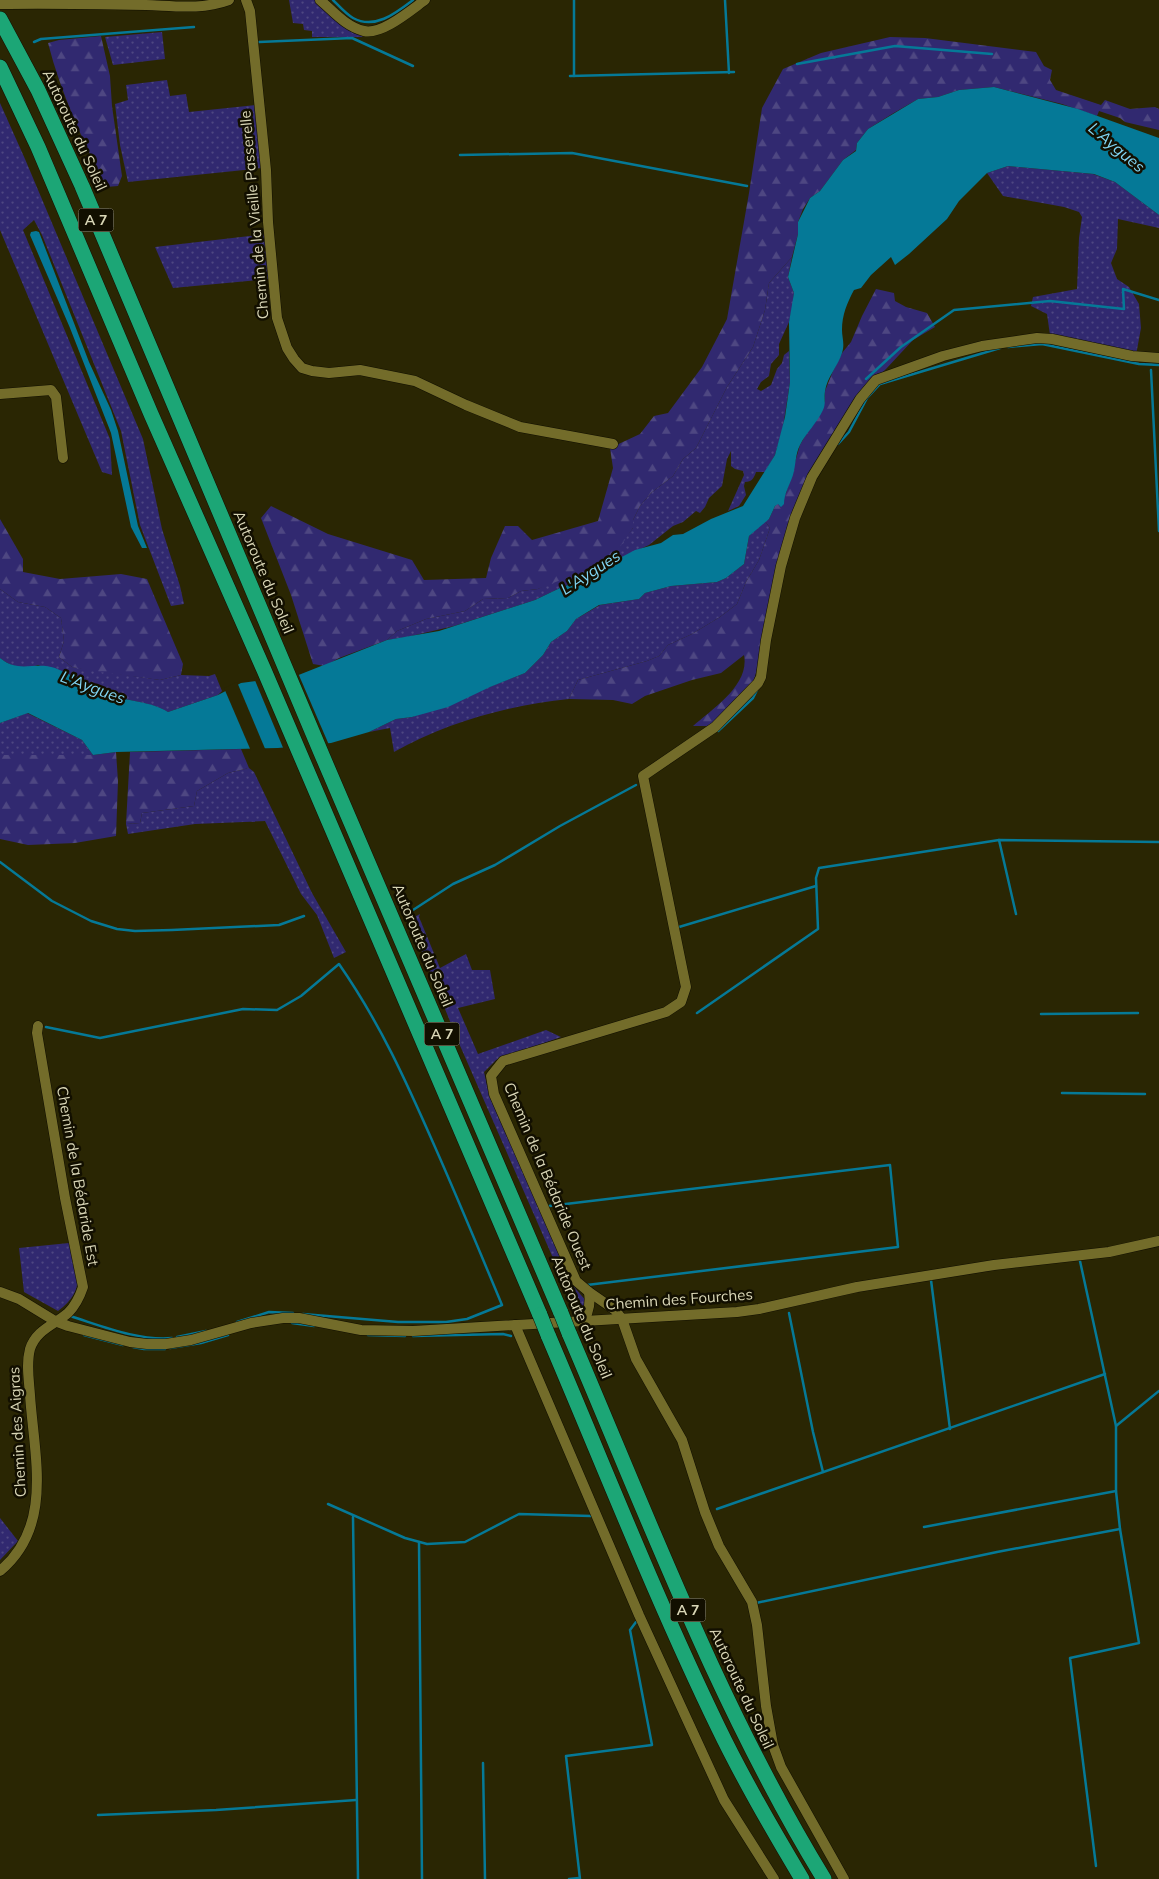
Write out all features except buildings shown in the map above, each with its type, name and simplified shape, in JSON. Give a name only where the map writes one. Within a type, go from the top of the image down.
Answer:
[{"type":"highway","name":"Autoroute du Soleil","points":[[0,19],[34,83],[74,168],[322,755],[734,1716],[768,1783],[824,1879]]},
{"type":"highway","name":"A 7","points":[[0,68],[38,147],[151,414],[264,670],[655,1586],[718,1728],[755,1798],[802,1879]]},
{"type":"street","points":[[0,4],[146,5],[195,8],[219,4],[229,0]]},
{"type":"street","name":"Chemin de la Vieille Passerelle","points":[[246,0],[252,28],[266,170],[268,222],[277,318],[294,359],[302,368],[312,371],[329,373],[360,370],[415,381],[466,405],[520,427],[613,444]]},
{"type":"street","points":[[320,0],[342,20],[354,28],[366,32],[392,23],[425,0]]},
{"type":"street","name":"Chemin de la Bédaride Ouest","points":[[622,1319],[615,1310],[588,1292],[576,1280],[494,1094],[491,1076],[503,1061],[666,1012],[681,1002],[686,987],[643,776],[715,727],[761,677],[766,640],[781,566],[795,518],[812,478],[860,400],[876,380],[944,356],[982,346],[1037,338],[1052,339],[1132,356],[1159,358]]},
{"type":"street","points":[[0,394],[51,390],[56,397],[63,458]]},
{"type":"street","name":"Chemin de la Bédaride Est","points":[[38,1026],[36,1033],[65,1198],[83,1286],[79,1298],[68,1312],[55,1321]]},
{"type":"street","name":"Chemin des Fourches","points":[[0,1292],[19,1299],[55,1321],[68,1326],[130,1342],[166,1344],[191,1340],[268,1319],[283,1318],[299,1318],[361,1330],[413,1331],[708,1314],[759,1309],[857,1287],[994,1265],[1109,1252],[1159,1241]]},
{"type":"street","name":"Chemin de la Bédaride Ouest","points":[[584,1321],[589,1310],[590,1299],[588,1292]]},
{"type":"street","points":[[622,1319],[636,1360],[682,1440],[705,1512],[719,1546],[752,1602],[757,1625],[769,1727],[781,1767],[844,1879]]},
{"type":"street","name":"Chemin des Aigras","points":[[0,1571],[22,1547],[30,1532],[34,1514],[37,1474],[28,1362],[30,1349],[38,1335],[55,1321]]},
{"type":"street","points":[[520,1324],[639,1615],[724,1800],[774,1879]]},
{"type":"green space","points":[[289,0],[315,0],[351,30],[363,37],[312,37],[312,31],[304,30],[303,24],[293,23]]},
{"type":"green space","points":[[162,32],[165,59],[113,65],[105,37]]},
{"type":"green space","points":[[101,36],[110,76],[112,106],[122,176],[118,186],[106,187],[73,117],[59,81],[48,43],[59,40]]},
{"type":"green space","points":[[890,37],[925,38],[1036,52],[1044,66],[1052,70],[1050,80],[1056,90],[1101,105],[1105,100],[1130,109],[1155,107],[1159,109],[1159,130],[1125,122],[1120,118],[1099,111],[1097,116],[1062,104],[994,87],[959,90],[938,97],[918,99],[868,129],[857,143],[856,150],[843,160],[820,191],[810,198],[803,209],[798,222],[798,234],[792,257],[769,283],[765,310],[753,347],[727,387],[696,448],[683,459],[673,476],[651,493],[640,506],[633,520],[633,528],[611,560],[538,589],[521,591],[508,598],[483,599],[465,611],[426,619],[397,631],[387,640],[339,658],[325,666],[313,664],[291,595],[261,518],[271,506],[328,534],[412,560],[424,580],[486,578],[491,558],[505,526],[518,526],[532,540],[598,521],[613,468],[610,448],[640,434],[654,416],[668,413],[702,367],[727,319],[762,108],[783,69],[821,53]]},
{"type":"green space","points":[[167,80],[170,96],[186,94],[189,112],[257,105],[262,168],[128,182],[120,145],[115,104],[128,100],[126,85]]},
{"type":"green space","points":[[0,103],[143,439],[162,529],[184,604],[171,606],[140,525],[121,431],[42,235],[34,220],[23,230],[110,439],[112,475],[102,472],[0,230]]},
{"type":"green space","points":[[1008,166],[1093,174],[1115,182],[1159,215],[1159,228],[1118,219],[1117,249],[1111,263],[1117,279],[1129,287],[1139,304],[1141,328],[1136,355],[1050,335],[1047,314],[1031,306],[1033,297],[1077,289],[1079,238],[1082,217],[1079,212],[1064,207],[1003,196],[987,173]]},
{"type":"green space","points":[[266,234],[269,279],[173,288],[155,247]]},
{"type":"green space","points":[[792,257],[788,277],[794,293],[789,322],[779,344],[779,355],[771,364],[769,376],[761,382],[757,389],[761,391],[771,385],[784,355],[789,351],[790,382],[783,427],[775,455],[765,472],[756,472],[752,479],[745,482],[746,495],[739,506],[728,511],[744,475],[743,471],[731,466],[731,451],[727,459],[722,486],[709,498],[700,513],[696,511],[649,545],[616,560],[602,573],[560,588],[535,600],[454,626],[387,640],[397,631],[426,619],[465,611],[483,599],[508,598],[521,591],[538,589],[622,542],[633,528],[633,520],[640,506],[651,493],[673,476],[683,459],[696,448],[727,387],[753,347],[765,310],[769,283]]},
{"type":"green space","points":[[876,289],[894,293],[895,301],[906,307],[927,313],[935,327],[913,340],[857,396],[809,476],[754,680],[710,726],[693,726],[719,704],[736,686],[744,666],[744,655],[721,673],[692,680],[645,696],[632,704],[613,700],[569,699],[578,680],[659,656],[668,645],[692,634],[737,604],[746,582],[759,560],[770,528],[765,521],[769,519],[775,506],[786,493],[800,445],[825,401],[825,391],[833,371],[842,353],[851,342]]},
{"type":"green space","points":[[0,519],[23,559],[23,572],[60,579],[121,574],[147,579],[183,664],[181,675],[160,680],[92,671],[72,667],[59,657],[64,641],[61,618],[45,607],[18,602],[0,589]]},
{"type":"green space","points":[[765,521],[770,528],[759,560],[746,582],[737,604],[692,634],[668,645],[659,656],[578,680],[569,699],[501,710],[479,716],[435,732],[394,752],[390,728],[369,732],[396,719],[412,717],[525,673],[543,655],[551,642],[567,631],[576,619],[600,605],[639,599],[645,593],[671,586],[717,582],[726,578],[744,564],[749,536]]},
{"type":"green space","points":[[0,589],[18,602],[45,607],[61,618],[64,641],[59,657],[72,667],[160,680],[181,675],[209,676],[215,674],[222,691],[218,695],[168,712],[161,708],[109,695],[38,665],[18,667],[9,664],[0,658]]},
{"type":"green space","points":[[27,713],[82,740],[93,755],[0,755],[0,723]]},
{"type":"green space","points":[[241,749],[249,768],[228,773],[197,791],[194,806],[142,813],[140,823],[126,824],[130,752]]},
{"type":"green space","points":[[116,752],[118,781],[116,836],[75,843],[28,845],[0,839],[0,755],[93,755]]},
{"type":"green space","points":[[249,768],[254,772],[312,893],[346,952],[334,958],[317,915],[301,894],[265,821],[195,824],[128,834],[126,824],[140,823],[142,813],[194,806],[197,791],[228,773]]},
{"type":"green space","points":[[420,914],[419,917],[440,968],[466,954],[472,970],[490,970],[495,999],[458,1008],[478,1054],[546,1030],[561,1037],[496,1060],[484,1072],[488,1090],[575,1288],[587,1302],[585,1311],[574,1306],[458,1041],[409,920]]},
{"type":"green space","points":[[69,1243],[77,1272],[76,1288],[67,1303],[58,1311],[24,1292],[19,1248]]},
{"type":"green space","points":[[0,1518],[18,1541],[0,1560]]},
{"type":"water","name":"L'Aygues","points":[[994,87],[1078,109],[1159,138],[1159,215],[1115,182],[1094,174],[1008,166],[987,173],[959,201],[947,219],[909,254],[895,265],[891,257],[871,275],[861,288],[854,290],[847,304],[843,319],[842,353],[826,386],[823,410],[798,449],[793,475],[784,504],[781,507],[778,504],[775,506],[769,519],[749,536],[744,564],[726,578],[717,582],[671,586],[645,593],[639,599],[599,605],[576,619],[567,631],[551,642],[543,655],[525,673],[448,707],[412,717],[396,719],[369,732],[331,743],[278,748],[116,752],[93,755],[82,740],[28,713],[0,723],[0,658],[14,665],[55,668],[110,695],[161,708],[168,712],[218,695],[241,683],[296,676],[387,640],[439,631],[535,600],[560,588],[602,573],[616,560],[635,550],[661,543],[673,535],[683,534],[711,519],[743,506],[775,455],[785,417],[790,382],[789,322],[794,293],[788,277],[798,234],[798,222],[810,198],[820,191],[843,160],[856,151],[857,143],[868,129],[918,99],[938,97],[959,90]]},
{"type":"water","points":[[31,232],[39,232],[89,362],[111,410],[118,431],[138,526],[147,548],[142,548],[131,527],[111,433],[70,328],[30,235]]},
{"type":"pier","points":[[298,673],[329,745],[284,750],[254,678]]},
{"type":"pier","points":[[237,682],[266,751],[251,751],[224,688]]},
{"type":"waterway","points":[[333,0],[353,18],[369,22],[392,15],[413,0]]},
{"type":"waterway","points":[[574,0],[574,76]]},
{"type":"waterway","points":[[725,0],[729,73]]},
{"type":"waterway","points":[[34,42],[41,39],[194,27]]},
{"type":"waterway","points":[[259,42],[352,38],[413,66]]},
{"type":"waterway","points":[[797,64],[895,46],[992,54]]},
{"type":"waterway","points":[[570,76],[734,72]]},
{"type":"waterway","points":[[460,155],[572,153],[747,186]]},
{"type":"waterway","points":[[866,379],[901,347],[954,310],[1050,301],[1124,309],[1123,289],[1159,300]]},
{"type":"waterway","points":[[1008,347],[1042,344],[1139,364],[1159,365]]},
{"type":"waterway","points":[[838,444],[849,432],[867,398],[880,384],[1000,348]]},
{"type":"waterway","points":[[1151,370],[1159,531]]},
{"type":"waterway","points":[[718,731],[753,698],[758,688]]},
{"type":"waterway","points":[[413,910],[453,884],[495,865],[560,826],[636,785]]},
{"type":"waterway","points":[[999,840],[1016,914]]},
{"type":"waterway","points":[[697,1013],[818,929],[816,878],[819,868],[999,840],[1159,842]]},
{"type":"waterway","points":[[0,862],[52,901],[91,921],[117,929],[135,931],[279,925],[304,916]]},
{"type":"waterway","points":[[679,927],[816,886]]},
{"type":"waterway","points":[[46,1027],[100,1038],[243,1009],[277,1010],[301,996],[339,964],[380,1030],[403,1076],[444,1167],[502,1305],[467,1319],[446,1322],[398,1322],[303,1314]]},
{"type":"waterway","points":[[1041,1014],[1138,1013]]},
{"type":"waterway","points":[[1062,1093],[1145,1094]]},
{"type":"waterway","points":[[549,1206],[890,1165],[898,1247],[587,1285]]},
{"type":"waterway","points":[[1080,1261],[1116,1426]]},
{"type":"waterway","points":[[931,1280],[950,1429]]},
{"type":"waterway","points":[[237,1322],[269,1312],[293,1313]]},
{"type":"waterway","points":[[789,1313],[823,1472]]},
{"type":"waterway","points":[[70,1316],[133,1335],[172,1338]]},
{"type":"waterway","points":[[292,1323],[314,1326]]},
{"type":"waterway","points":[[177,1337],[206,1331]]},
{"type":"waterway","points":[[413,1336],[503,1334],[511,1336]]},
{"type":"waterway","points":[[84,1335],[123,1345]]},
{"type":"waterway","points":[[170,1348],[201,1343],[228,1335]]},
{"type":"waterway","points":[[368,1335],[405,1336]]},
{"type":"waterway","points":[[133,1347],[165,1349]]},
{"type":"waterway","points":[[717,1509],[1105,1374]]},
{"type":"waterway","points":[[756,1603],[997,1552],[1120,1529],[1116,1491],[1116,1426],[1159,1391]]},
{"type":"waterway","points":[[924,1527],[1116,1491]]},
{"type":"waterway","points":[[328,1504],[405,1538],[427,1544],[465,1542],[519,1514],[591,1516]]},
{"type":"waterway","points":[[353,1517],[358,1879]]},
{"type":"waterway","points":[[1096,1866],[1070,1658],[1139,1643],[1120,1529]]},
{"type":"waterway","points":[[419,1542],[422,1879]]},
{"type":"waterway","points":[[580,1879],[566,1756],[652,1745],[630,1630],[636,1622]]},
{"type":"waterway","points":[[483,1763],[485,1879]]},
{"type":"waterway","points":[[98,1815],[216,1810],[356,1800]]},
{"type":"waterway","points":[[569,1879],[579,1878]]}]
